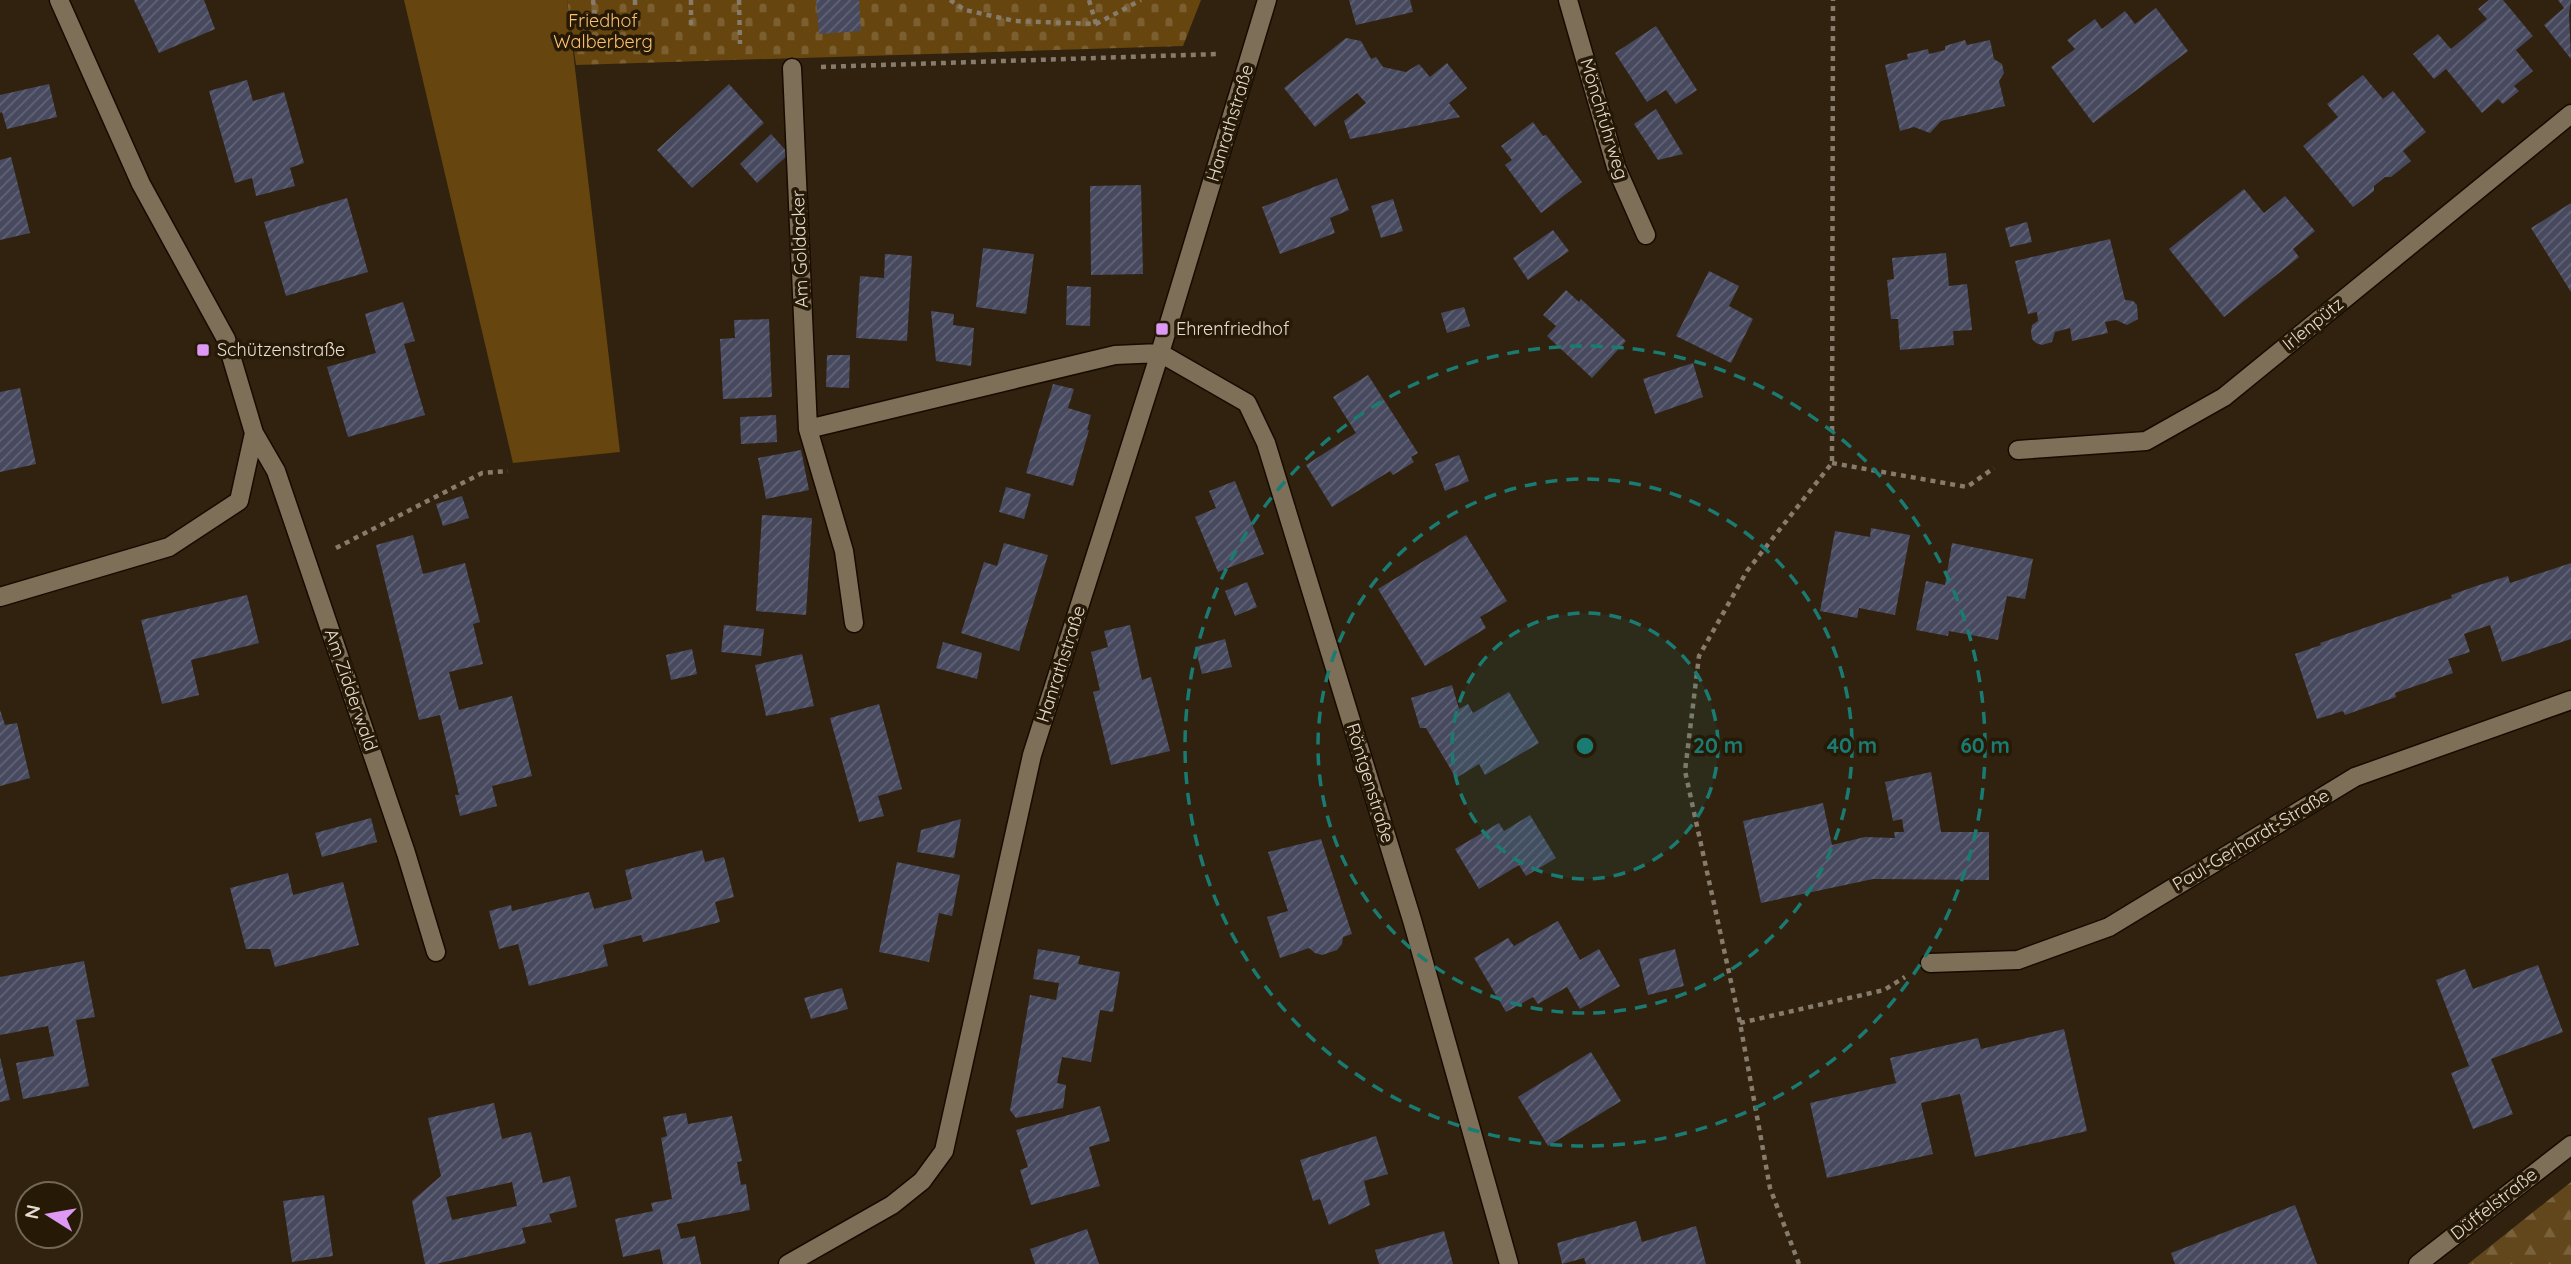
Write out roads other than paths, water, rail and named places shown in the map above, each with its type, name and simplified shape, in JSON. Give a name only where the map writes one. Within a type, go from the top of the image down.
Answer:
[{"type":"street","points":[[0,597],[169,547],[239,501],[254,433],[226,340],[141,184],[59,0]]},
{"type":"street","name":"Hanrathstraße","points":[[788,1264],[892,1205],[922,1181],[944,1151],[1032,755],[1160,354],[1267,0]]},
{"type":"street","name":"Mönchfuhrweg","points":[[1568,0],[1616,167],[1646,235]]},
{"type":"street","name":"Am Goldacker","points":[[792,68],[808,429],[844,551],[854,623]]},
{"type":"street","name":"Irlenpütz","points":[[2018,450],[2146,441],[2224,397],[2571,114]]},
{"type":"street","points":[[808,429],[1115,355],[1160,354]]},
{"type":"street","name":"Röntgenstraße","points":[[1160,354],[1247,403],[1266,443],[1412,920],[1509,1264]]},
{"type":"street","name":"Am Zidderwald","points":[[254,433],[276,471],[406,853],[436,952]]},
{"type":"street","name":"Paul-Gerhardt-Straße","points":[[1930,962],[2018,960],[2109,927],[2355,777],[2571,699]]},
{"type":"street","name":"Düffelstraße","points":[[2418,1264],[2571,1144]]},
{"type":"place","name":"Ehrenfriedhof","points":[[1162,329]]},
{"type":"place","name":"Schützenstraße","points":[[203,350]]},
{"type":"park label","name":"Friedhof Walberberg","points":[[603,31]]}]
